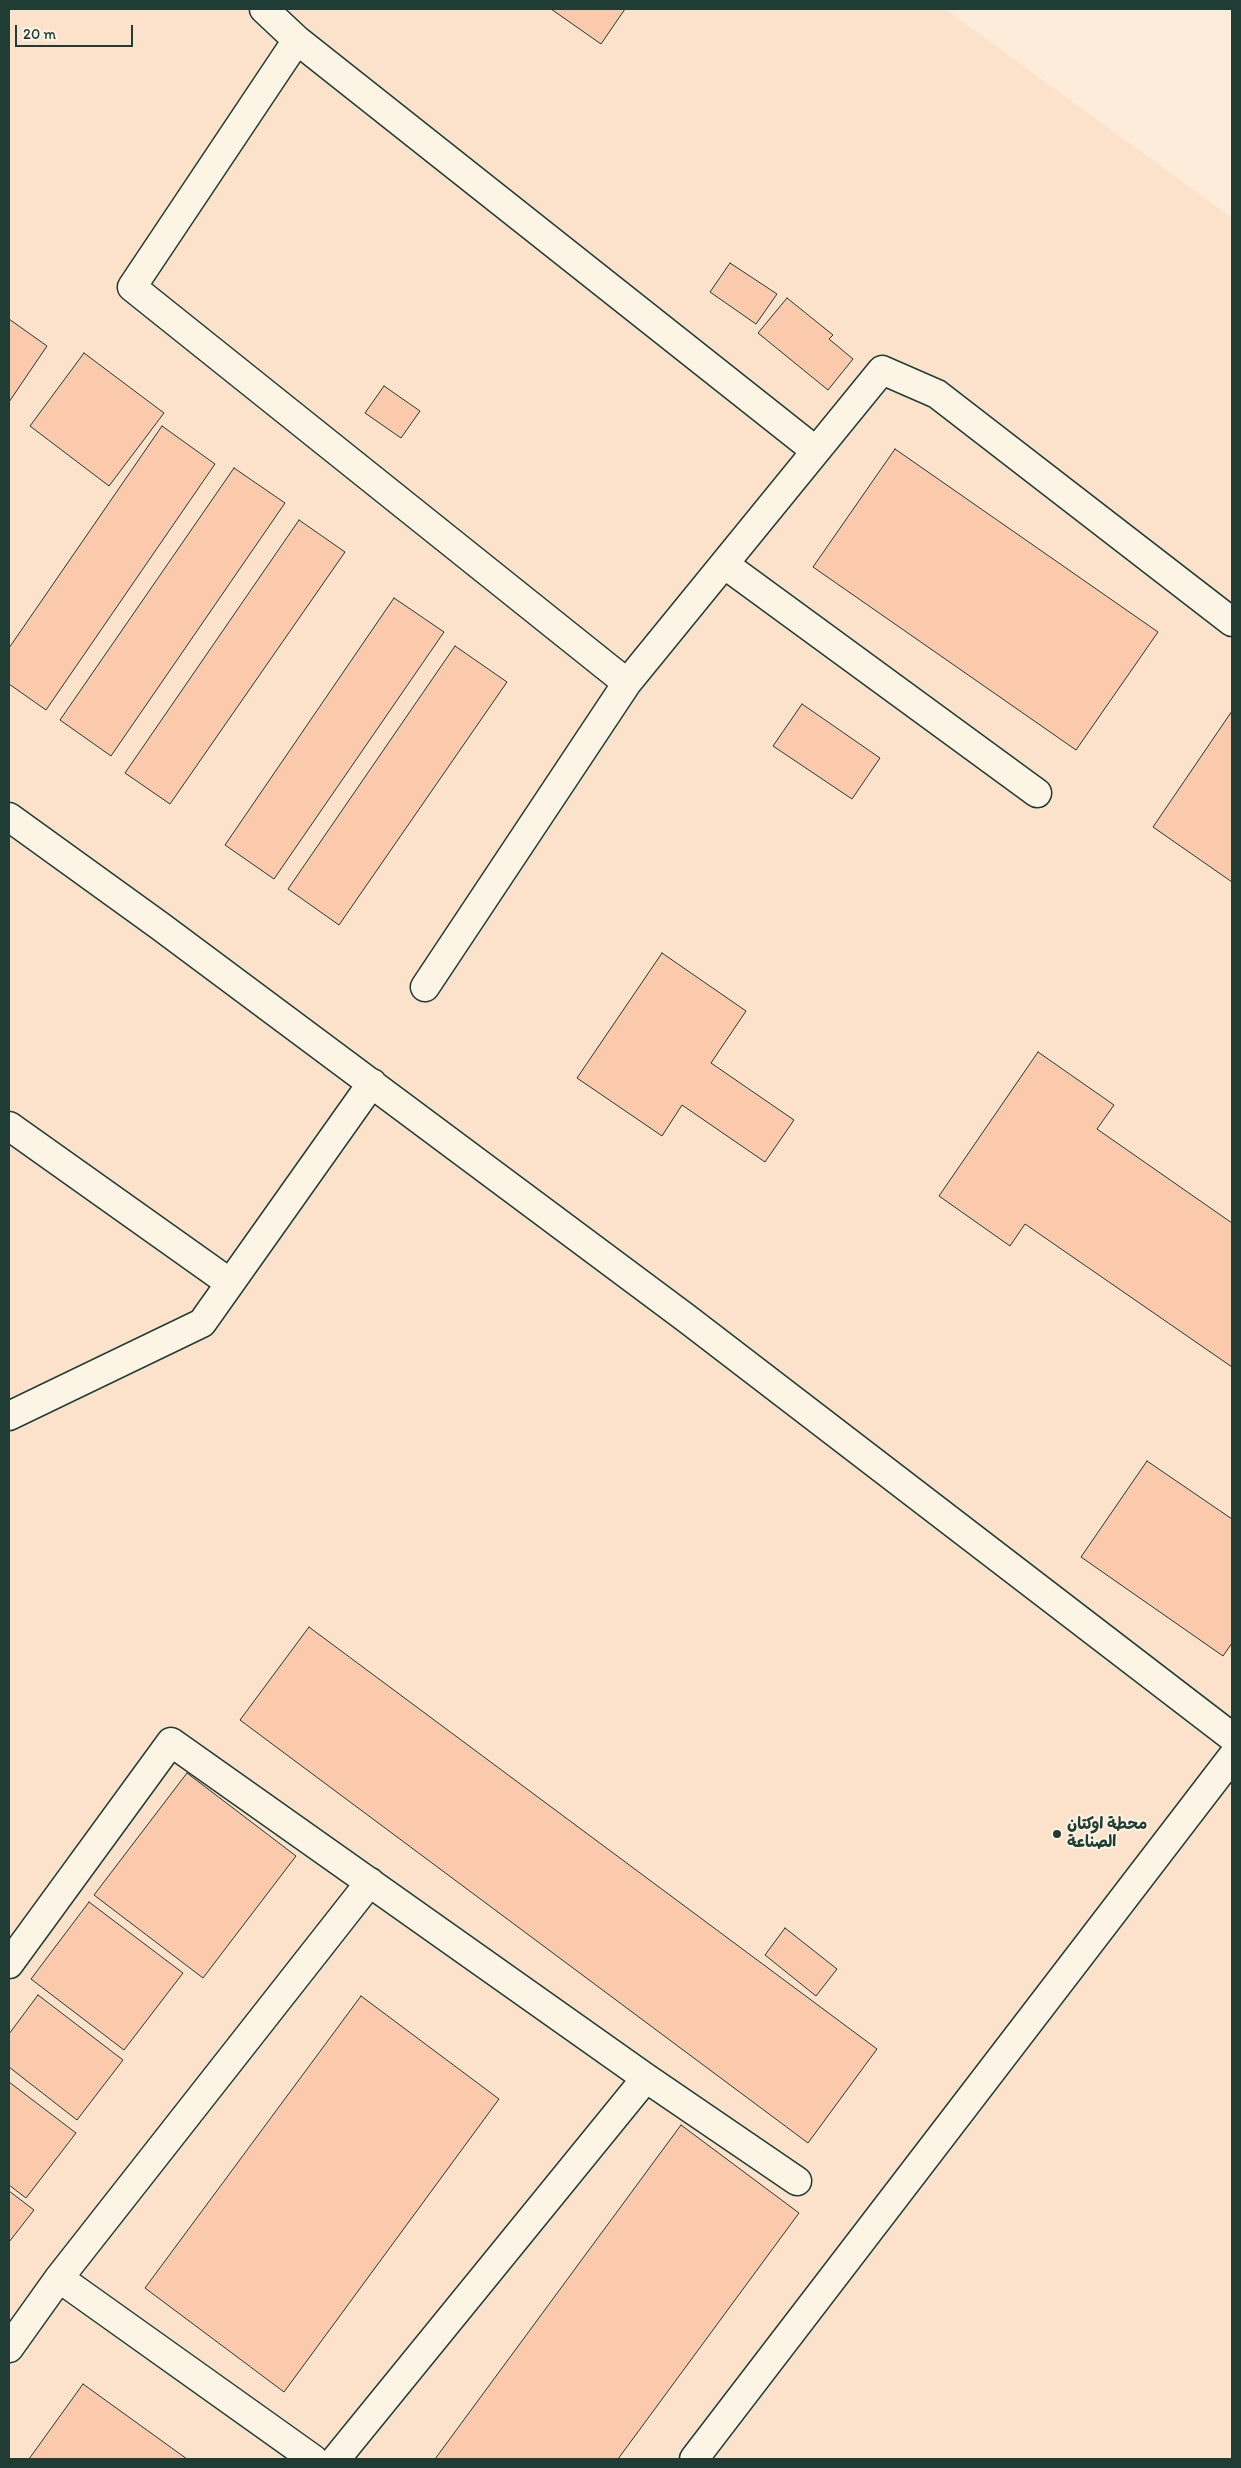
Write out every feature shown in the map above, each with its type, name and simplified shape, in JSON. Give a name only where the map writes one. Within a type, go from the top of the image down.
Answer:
[{"type":"street","points":[[264,9],[296,40],[816,451]]},
{"type":"street","points":[[296,40],[132,288],[628,683]]},
{"type":"street","points":[[425,987],[628,683],[882,370],[936,394],[1232,622]]},
{"type":"street","points":[[724,564],[1038,793]]},
{"type":"street","points":[[9,817],[168,932],[686,1318],[1232,1737]]},
{"type":"street","points":[[9,1416],[202,1323],[372,1083]]},
{"type":"street","points":[[9,1126],[230,1283]]},
{"type":"street","points":[[9,1964],[171,1742],[646,2078],[797,2181]]},
{"type":"street","points":[[694,2459],[1232,1757]]},
{"type":"street","points":[[9,2348],[59,2278],[370,1882]]},
{"type":"street","points":[[336,2459],[646,2078]]},
{"type":"street","points":[[59,2278],[312,2459]]},
{"type":"shaded area","points":[[9,9],[945,9],[1232,218],[1232,2459],[9,2459]]},
{"type":"building","points":[[551,9],[625,9],[601,44]]},
{"type":"building","points":[[730,263],[777,294],[756,324],[710,292]]},
{"type":"building","points":[[787,298],[833,335],[829,339],[853,359],[828,390],[758,333]]},
{"type":"building","points":[[9,319],[47,346],[9,402]]},
{"type":"building","points":[[84,353],[164,413],[109,486],[30,426]]},
{"type":"building","points":[[384,386],[420,411],[401,438],[365,413]]},
{"type":"building","points":[[162,426],[215,464],[46,710],[9,684],[9,648]]},
{"type":"building","points":[[895,449],[1158,632],[1076,750],[813,567]]},
{"type":"building","points":[[234,468],[285,503],[111,756],[60,720]]},
{"type":"building","points":[[299,520],[345,552],[170,804],[125,773]]},
{"type":"building","points":[[394,598],[444,632],[274,879],[225,845]]},
{"type":"building","points":[[455,646],[507,682],[339,925],[288,889]]},
{"type":"building","points":[[802,704],[880,758],[852,799],[773,746]]},
{"type":"building","points":[[1232,711],[1232,882],[1153,827]]},
{"type":"building","points":[[662,953],[746,1011],[711,1063],[794,1120],[765,1162],[682,1105],[662,1136],[577,1078]]},
{"type":"building","points":[[1038,1052],[1114,1105],[1097,1129],[1232,1223],[1232,1367],[1025,1224],[1010,1246],[939,1196]]},
{"type":"building","points":[[1147,1461],[1232,1519],[1232,1643],[1223,1656],[1081,1557]]},
{"type":"building","points":[[309,1627],[877,2049],[808,2143],[240,1720]]},
{"type":"building","points":[[187,1773],[296,1856],[203,1978],[94,1895]]},
{"type":"building","points":[[89,1902],[183,1973],[124,2050],[31,1979]]},
{"type":"building","points":[[785,1928],[837,1969],[816,1996],[765,1955]]},
{"type":"building","points":[[38,1995],[123,2060],[77,2120],[9,2067],[9,2034]]},
{"type":"building","points":[[361,1996],[499,2099],[284,2392],[145,2288]]},
{"type":"building","points":[[9,2082],[76,2133],[26,2198],[9,2185]]},
{"type":"building","points":[[681,2125],[799,2213],[618,2459],[435,2459]]},
{"type":"building","points":[[9,2191],[34,2210],[9,2242]]},
{"type":"building","points":[[83,2384],[187,2459],[29,2459]]},
{"type":"place","name":"محطة اوكتان الصناعة","points":[[1057,1834]]}]
